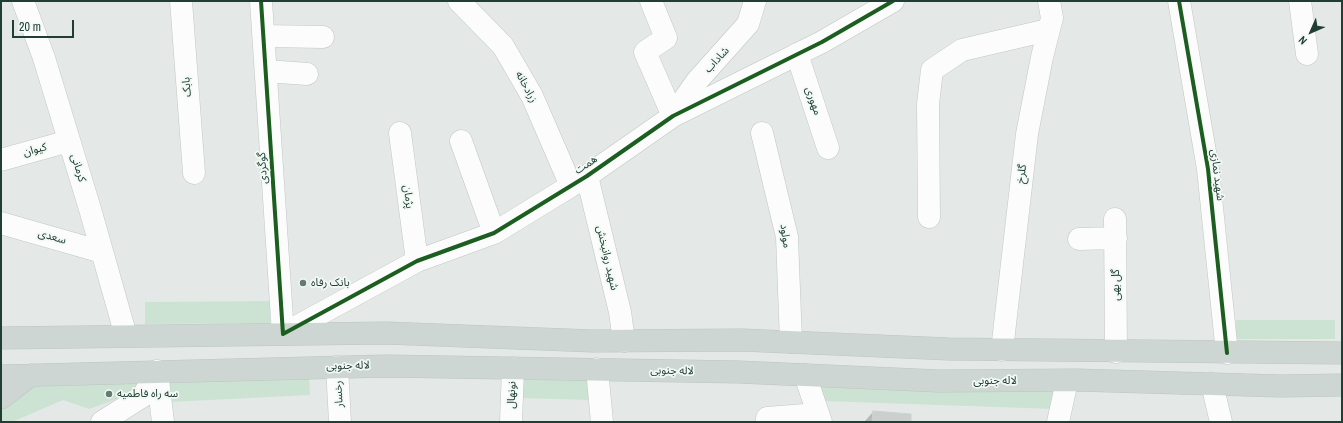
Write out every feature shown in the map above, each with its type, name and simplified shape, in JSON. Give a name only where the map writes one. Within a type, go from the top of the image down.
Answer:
[{"type":"main road","points":[[1,338],[386,333],[624,341],[742,340],[949,349],[1342,354]]},
{"type":"main road","points":[[810,375],[837,372],[850,365],[853,361],[853,357],[842,344]]},
{"type":"main road","points":[[932,381],[920,373],[920,362],[926,357],[949,349]]},
{"type":"main road","name":"لاله جنوبی","points":[[1,376],[337,367],[513,368],[810,375],[932,381],[1067,381],[1342,385]]},
{"type":"main road","points":[[1,398],[31,375]]},
{"type":"street","name":"کرمانی","points":[[23,1],[44,58],[126,336]]},
{"type":"street","name":"بابک","points":[[181,1],[194,172]]},
{"type":"street","name":"گوگردی","points":[[261,1],[283,334]]},
{"type":"street","points":[[651,1],[666,38],[645,52],[673,116]]},
{"type":"street","name":"شاداب","points":[[673,116],[697,81],[748,24],[755,1]]},
{"type":"street","name":"همت","points":[[283,334],[416,261],[494,233],[579,181],[673,116],[797,54],[893,1]]},
{"type":"street","name":"گلرخ","points":[[1002,350],[1027,134],[1048,30],[1052,18],[1049,1]]},
{"type":"street","name":"شهید نمازی","points":[[1179,1],[1208,169],[1227,353]]},
{"type":"street","points":[[1300,1],[1307,54]]},
{"type":"street","name":"زرادخانه","points":[[472,6],[507,52],[579,181]]},
{"type":"street","points":[[929,217],[928,104],[932,70],[962,50],[1048,30]]},
{"type":"street","points":[[264,36],[323,37]]},
{"type":"street","name":"مهوری","points":[[797,54],[828,148]]},
{"type":"street","points":[[266,71],[307,74]]},
{"type":"street","name":"پژمان","points":[[400,133],[416,261]]},
{"type":"street","name":"مولود","points":[[762,133],[787,237],[791,342]]},
{"type":"street","name":"کیوان","points":[[1,160],[69,141]]},
{"type":"street","points":[[460,141],[494,233]]},
{"type":"street","name":"شهید روانبخش","points":[[579,181],[620,312],[624,341]]},
{"type":"street","name":"سعدی","points":[[1,223],[102,252]]},
{"type":"street","name":"گل بهی","points":[[1079,239],[1115,228],[1116,352]]},
{"type":"street","name":"رخسار","points":[[337,367],[340,422]]},
{"type":"street","name":"نونهال","points":[[511,422],[513,368]]},
{"type":"street","points":[[597,369],[602,422]]},
{"type":"street","points":[[102,422],[143,396],[157,371]]},
{"type":"street","points":[[157,371],[163,422]]},
{"type":"street","points":[[767,422],[767,418],[819,418],[810,375]]},
{"type":"street","points":[[1058,422],[1067,381]]},
{"type":"street","points":[[1212,384],[1221,422]]},
{"type":"green space","points":[[270,301],[270,323],[145,324],[145,302]]},
{"type":"green space","points":[[1236,320],[1335,320],[1335,339],[1236,339]]},
{"type":"green space","points":[[309,375],[310,395],[170,402],[169,382]]},
{"type":"green space","points":[[521,378],[590,379],[590,400],[521,398]]},
{"type":"green space","points":[[143,380],[136,392],[89,409],[63,400],[12,422],[1,422],[1,405],[35,384]]},
{"type":"green space","points":[[817,384],[1056,390],[1053,409],[824,401]]},
{"type":"building","points":[[873,411],[911,414],[911,422],[872,422]]},
{"type":"cycle path","points":[[261,1],[283,334],[417,261],[494,233],[587,176],[673,116],[822,42],[893,1]]},
{"type":"cycle path","points":[[1179,1],[1208,169],[1227,353]]},
{"type":"place","name":"بانک رفاه","points":[[303,283]]},
{"type":"place","name":"سه راه فاطمیه","points":[[109,394]]}]
